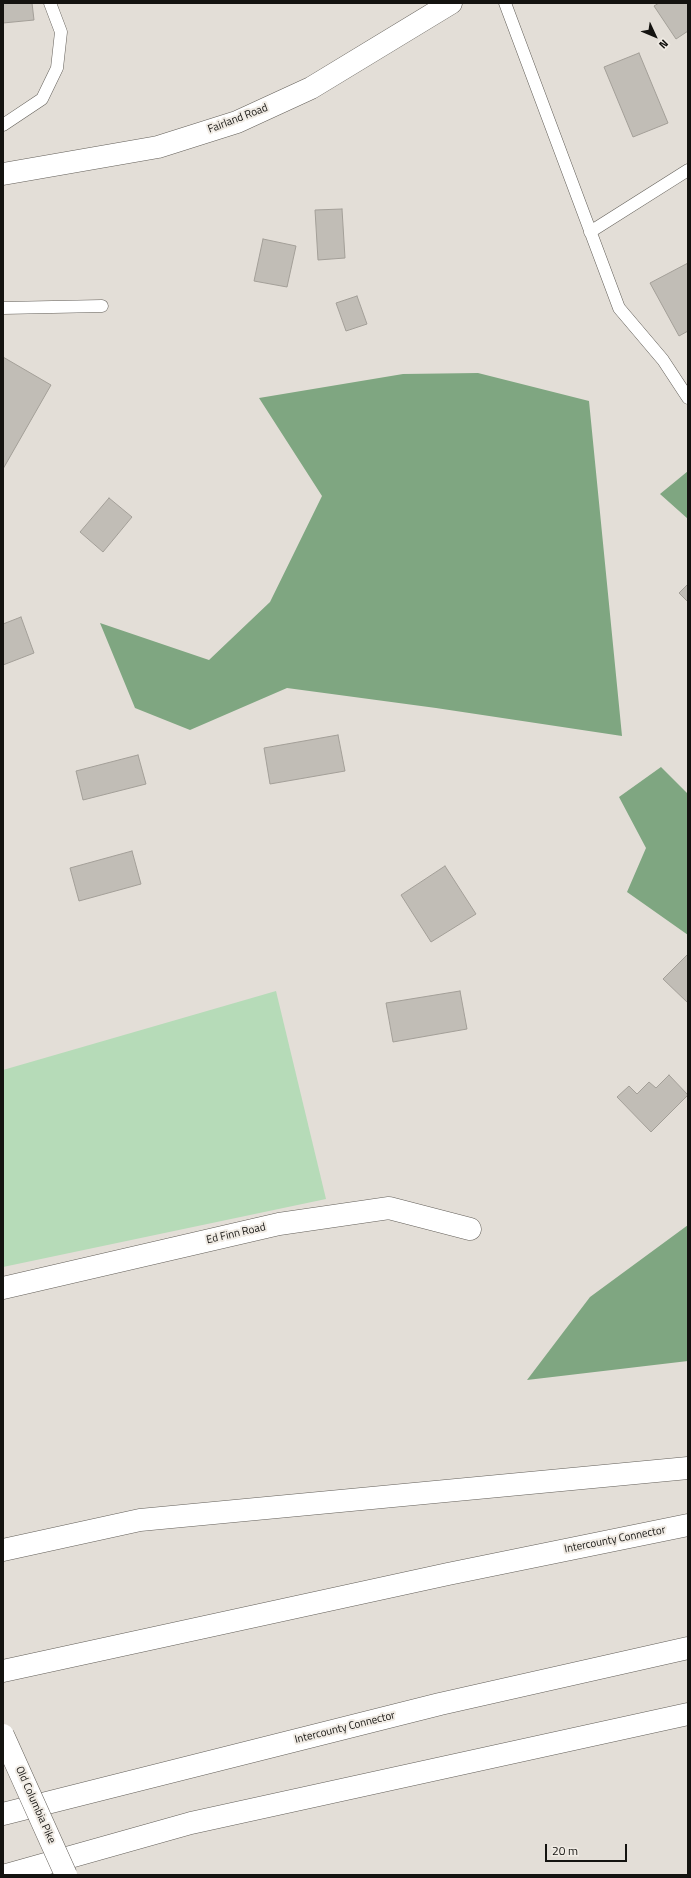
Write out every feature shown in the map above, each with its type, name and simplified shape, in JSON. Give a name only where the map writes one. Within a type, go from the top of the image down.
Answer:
[{"type":"main road","name":"Fairland Road","points":[[3,174],[158,147],[237,122],[311,88],[451,3]]},
{"type":"main road","name":"Ed Finn Road","points":[[3,1288],[279,1224],[389,1208],[470,1229]]},
{"type":"main road","points":[[3,1550],[140,1520],[688,1468]]},
{"type":"main road","name":"Intercounty Connector","points":[[3,1671],[440,1576],[688,1525]]},
{"type":"main road","name":"Intercounty Connector","points":[[3,1814],[440,1704],[688,1648]]},
{"type":"main road","points":[[6,1875],[191,1823],[688,1714]]},
{"type":"main road","name":"Old Columbia Pike","points":[[3,1735],[66,1875]]},
{"type":"lane","points":[[3,125],[42,99],[57,68],[61,32],[50,3]]},
{"type":"lane","points":[[505,3],[619,308],[663,360],[688,398]]},
{"type":"lane","points":[[590,232],[688,170]]},
{"type":"lane","points":[[3,308],[102,306]]},
{"type":"green space","points":[[478,373],[589,401],[622,736],[436,708],[287,688],[190,730],[135,708],[100,623],[209,660],[270,602],[322,496],[259,398],[403,374]]},
{"type":"green space","points":[[688,471],[688,519],[660,494]]},
{"type":"green space","points":[[661,767],[688,794],[688,935],[627,892],[646,848],[619,797]]},
{"type":"green space","points":[[276,991],[326,1199],[3,1267],[3,1070]]},
{"type":"green space","points":[[688,1225],[688,1361],[527,1380],[590,1297]]},
{"type":"building","points":[[3,3],[32,3],[34,20],[3,23]]},
{"type":"building","points":[[659,3],[688,3],[688,31],[676,39],[654,6]]},
{"type":"building","points":[[639,53],[668,123],[633,137],[604,67]]},
{"type":"building","points":[[342,209],[345,258],[318,260],[315,210]]},
{"type":"building","points":[[263,239],[296,246],[287,287],[254,281]]},
{"type":"building","points":[[688,263],[688,331],[679,336],[650,283]]},
{"type":"building","points":[[357,296],[367,324],[346,331],[336,303]]},
{"type":"building","points":[[3,357],[51,385],[3,469]]},
{"type":"building","points":[[109,498],[132,517],[103,552],[80,532]]},
{"type":"building","points":[[688,584],[688,602],[679,593]]},
{"type":"building","points":[[21,617],[34,653],[3,665],[3,624]]},
{"type":"building","points":[[338,735],[345,771],[270,784],[264,748]]},
{"type":"building","points":[[138,755],[146,784],[83,800],[76,771]]},
{"type":"building","points":[[132,851],[141,884],[79,901],[70,868]]},
{"type":"building","points":[[445,866],[476,914],[431,942],[401,895]]},
{"type":"building","points":[[688,954],[688,1003],[663,979]]},
{"type":"building","points":[[460,991],[467,1029],[393,1042],[386,1003]]},
{"type":"building","points":[[669,1075],[688,1095],[651,1132],[617,1097],[629,1086],[637,1094],[649,1082],[656,1088]]}]
